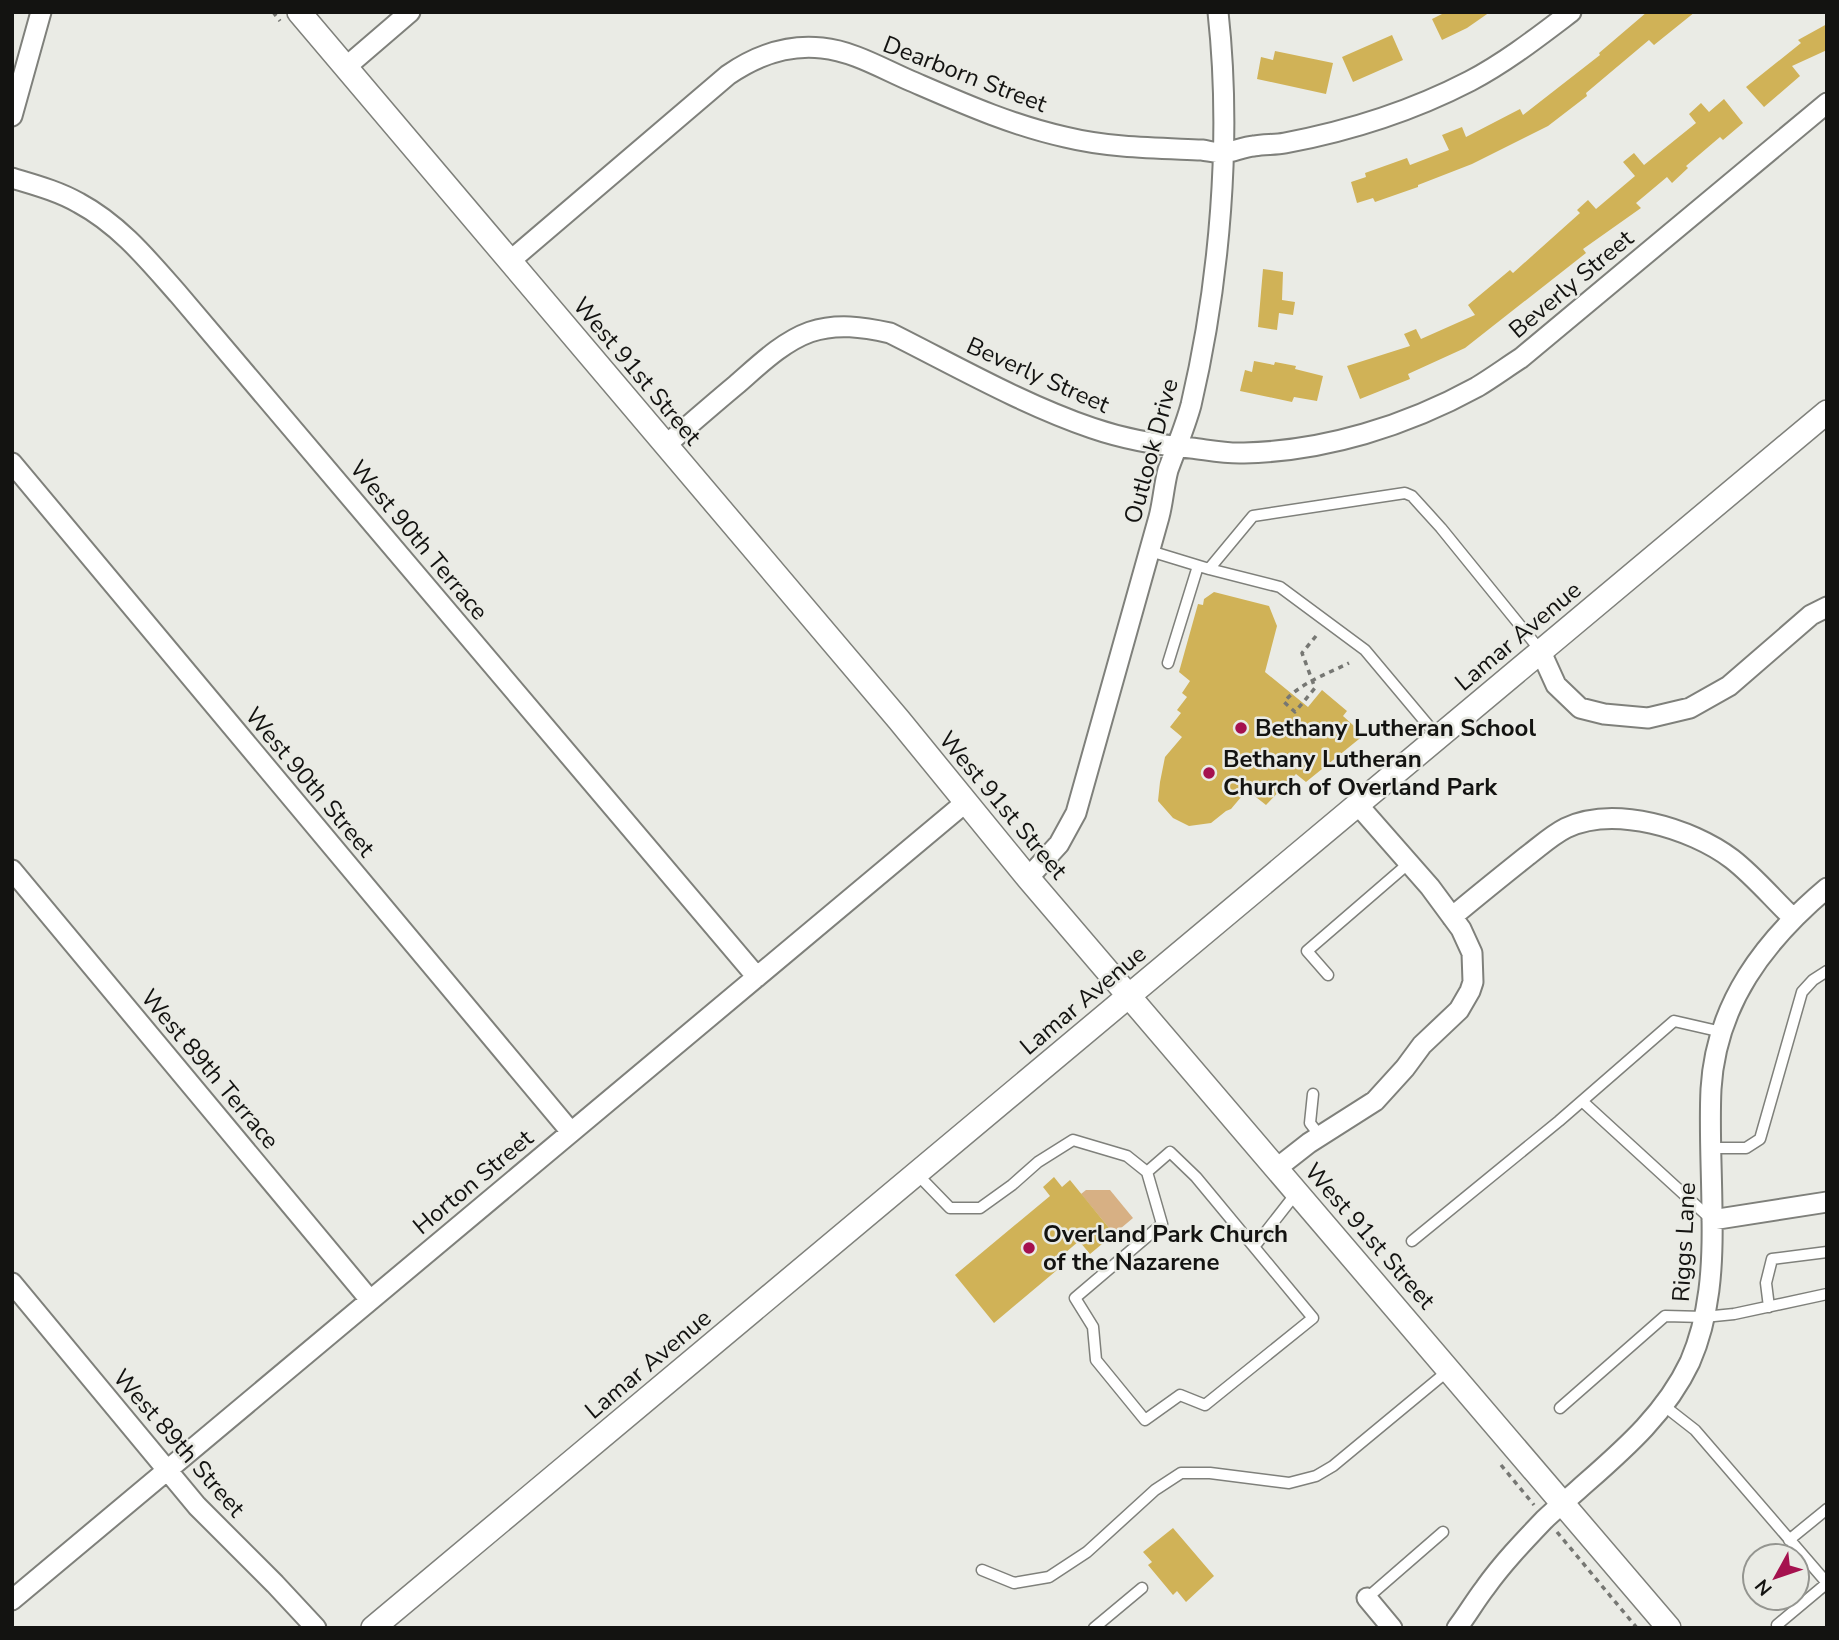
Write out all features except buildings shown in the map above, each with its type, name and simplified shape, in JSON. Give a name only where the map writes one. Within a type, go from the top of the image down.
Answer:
[{"type":"street","points":[[12,116],[41,12]]},
{"type":"street","name":"West 91st Street","points":[[299,12],[890,710],[1028,878],[1669,1628]]},
{"type":"street","points":[[346,67],[410,12]]},
{"type":"street","name":"Outlook Drive","points":[[1028,878],[1059,844],[1076,813],[1150,551],[1164,497],[1167,473],[1193,396],[1214,273],[1220,205],[1223,102],[1219,12]]},
{"type":"street","name":"Dearborn Street","points":[[510,261],[728,75],[747,62],[779,50],[796,47],[824,48],[847,54],[1011,123],[1067,138],[1129,147],[1222,153],[1254,145],[1281,144],[1305,139],[1374,121],[1423,103],[1472,80],[1522,50],[1570,12]]},
{"type":"street","name":"Beverly Street","points":[[666,445],[788,343],[810,332],[837,326],[864,327],[890,333],[1051,413],[1140,442],[1241,454],[1333,442],[1386,428],[1480,385],[1521,358],[1827,103]]},
{"type":"street","name":"West 90th Terrace","points":[[12,178],[79,202],[101,216],[134,244],[757,977]]},
{"type":"street","name":"Lamar Avenue","points":[[373,1628],[1827,412]]},
{"type":"street","name":"West 90th Street","points":[[12,463],[571,1132]]},
{"type":"street","points":[[1541,652],[1556,685],[1580,708],[1604,714],[1648,718],[1690,708],[1729,686],[1811,615],[1827,607]]},
{"type":"street","name":"Horton Street","points":[[12,1600],[966,802]]},
{"type":"street","points":[[1277,1168],[1308,1143],[1375,1101],[1422,1045],[1459,1010],[1470,991],[1472,953],[1468,941],[1409,863],[1358,805]]},
{"type":"street","points":[[1452,917],[1563,830],[1588,820],[1613,817],[1653,823],[1683,832],[1719,850],[1742,868],[1793,918]]},
{"type":"street","name":"West 89th Terrace","points":[[12,870],[370,1300]]},
{"type":"street","name":"Riggs Lane","points":[[1457,1628],[1503,1565],[1545,1518],[1645,1429],[1672,1394],[1690,1361],[1704,1317],[1711,1281],[1711,1088],[1718,1045],[1730,1008],[1747,976],[1769,944],[1827,888]]},
{"type":"street","points":[[1712,1220],[1827,1202]]},
{"type":"street","name":"West 89th Street","points":[[12,1283],[217,1528],[316,1628]]},
{"type":"street","points":[[1367,1598],[1392,1628]]},
{"type":"lane","points":[[1168,663],[1204,568],[1253,516],[1405,493],[1412,496],[1440,528],[1541,652]]},
{"type":"lane","points":[[1150,551],[1280,587],[1365,650],[1438,738]]},
{"type":"lane","points":[[1328,975],[1307,951],[1409,863]]},
{"type":"lane","points":[[1712,1148],[1746,1148],[1760,1139],[1802,992],[1813,980],[1827,971]]},
{"type":"lane","points":[[1412,1241],[1583,1101],[1674,1021],[1722,1032]]},
{"type":"lane","points":[[1313,1094],[1310,1123],[1320,1136]]},
{"type":"lane","points":[[1583,1101],[1712,1220]]},
{"type":"lane","points":[[916,1174],[950,1208],[979,1208],[1012,1185],[1038,1162],[1073,1140],[1127,1156],[1147,1172],[1162,1224],[1075,1298],[1093,1327],[1096,1360],[1145,1420],[1180,1395],[1205,1405],[1312,1318],[1196,1177],[1170,1152],[1147,1172]]},
{"type":"lane","points":[[1254,1247],[1297,1192]]},
{"type":"lane","points":[[1769,1307],[1766,1283],[1772,1259],[1827,1252]]},
{"type":"lane","points":[[1560,1408],[1665,1316],[1704,1317],[1734,1314],[1827,1294]]},
{"type":"lane","points":[[982,1570],[1014,1583],[1049,1577],[1087,1552],[1156,1490],[1181,1473],[1210,1473],[1289,1483],[1316,1476],[1333,1466],[1449,1370]]},
{"type":"lane","points":[[1663,1405],[1695,1430],[1827,1583],[1777,1625]]},
{"type":"lane","points":[[1789,1540],[1827,1509]]},
{"type":"lane","points":[[1367,1598],[1443,1532]]},
{"type":"lane","points":[[1094,1628],[1142,1588]]},
{"type":"path","points":[[1316,636],[1302,653],[1312,682],[1315,688],[1295,712],[1284,702],[1293,692],[1312,682],[1349,663]]},
{"type":"shaded area","points":[[1086,1190],[1110,1190],[1133,1218],[1114,1234],[1081,1194]]},
{"type":"place","name":"Bethany Lutheran School","points":[[1241,728]]},
{"type":"place","name":"Bethany Lutheran Church of Overland Park","points":[[1209,773]]},
{"type":"place","name":"Overland Park Church of the Nazarene","points":[[1029,1248]]}]
